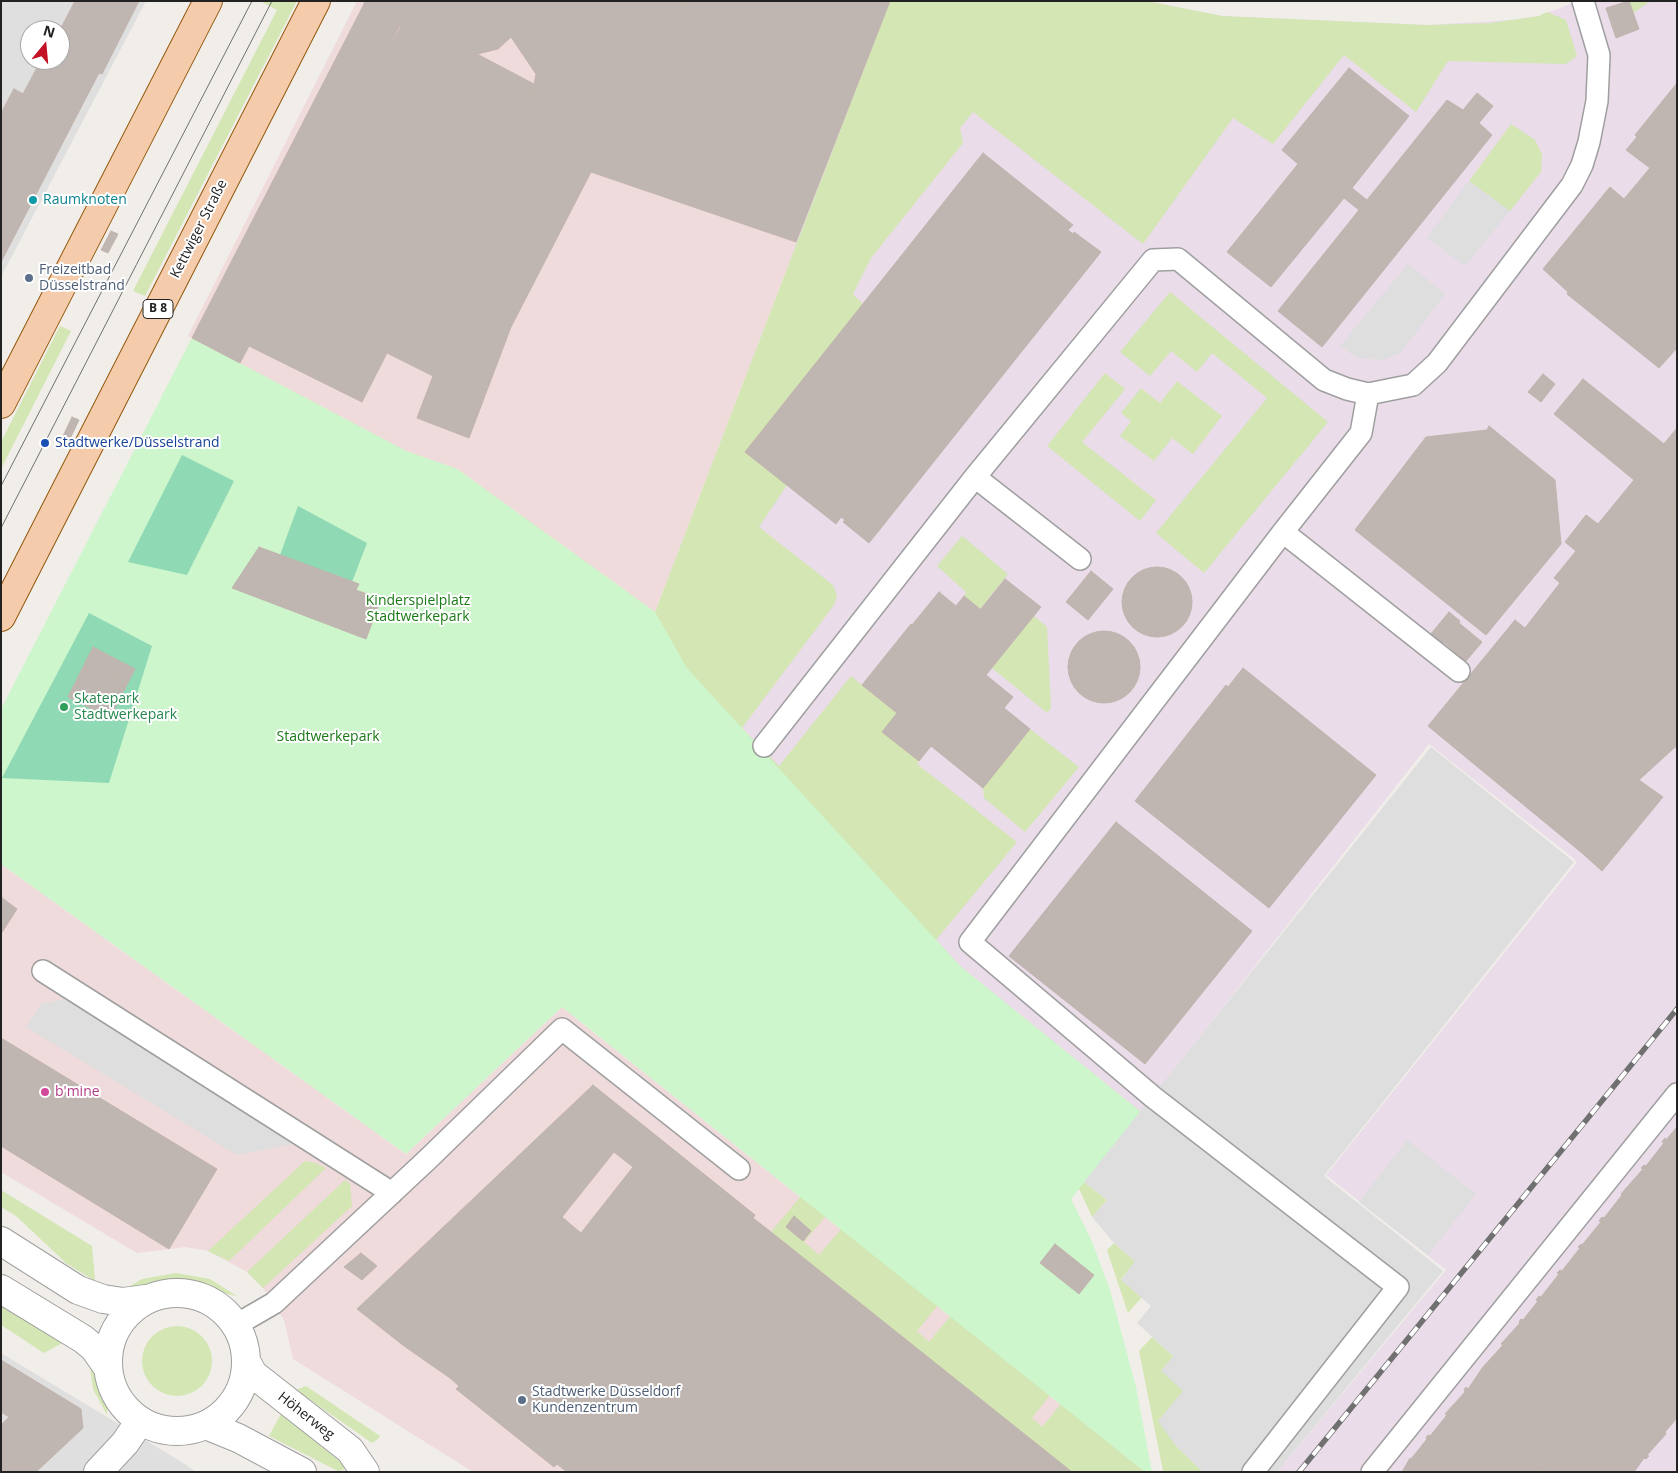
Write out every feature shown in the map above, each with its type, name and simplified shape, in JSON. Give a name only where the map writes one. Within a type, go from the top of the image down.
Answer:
[{"type":"main road","points":[[1,404],[208,1]]},
{"type":"main road","name":"Kettwiger Straße","points":[[1,617],[316,1]]},
{"type":"street","name":"Höherweg","points":[[1,1240],[78,1290],[103,1299],[123,1302],[146,1299],[168,1293],[190,1293],[212,1302],[236,1325],[244,1346],[246,1361],[242,1386],[236,1398],[226,1410],[206,1425],[187,1430],[171,1430],[155,1428],[140,1421],[121,1403],[110,1380],[108,1354],[116,1327],[125,1316],[146,1299]]},
{"type":"street","name":"Höherweg","points":[[1,1289],[83,1339],[94,1348],[108,1368]]},
{"type":"street","name":"Höherweg","points":[[246,1361],[253,1374],[350,1450],[365,1472]]},
{"type":"street","points":[[98,1472],[125,1443],[140,1421]]},
{"type":"street","points":[[206,1425],[238,1438],[302,1472]]},
{"type":"lane","points":[[764,746],[975,477],[1137,276],[1153,260],[1178,259],[1324,380],[1347,390],[1368,394],[1413,385],[1437,363],[1572,186],[1582,165],[1589,142],[1597,101],[1599,55],[1583,1]]},
{"type":"lane","points":[[1254,1472],[1398,1287],[1153,1098],[970,942],[1283,532],[1361,433],[1368,394]]},
{"type":"lane","points":[[975,477],[1080,558]]},
{"type":"lane","points":[[1283,532],[1459,671]]},
{"type":"lane","points":[[43,971],[392,1192]]},
{"type":"lane","points":[[236,1325],[274,1303],[562,1029],[739,1169]]},
{"type":"lane","points":[[1372,1472],[1677,1094]]},
{"type":"shaded area","points":[[1,1],[146,1],[1,277]]},
{"type":"shaded area","points":[[357,1],[890,1],[655,612],[457,469],[406,451],[188,336]]},
{"type":"shaded area","points":[[890,1],[1147,1],[1222,16],[1427,25],[1512,20],[1539,16],[1578,1],[1677,1],[1677,1472],[1277,1472],[1446,1270],[1326,1175],[1577,862],[1573,858],[1429,744],[1141,1112],[961,967],[687,668],[796,242]]},
{"type":"shaded area","points":[[1469,181],[1510,211],[1465,266],[1427,238]]},
{"type":"shaded area","points":[[1408,264],[1445,294],[1401,352],[1383,360],[1357,358],[1340,346]]},
{"type":"shaded area","points":[[1431,747],[1574,862],[1324,1176],[1443,1271],[1277,1472],[1203,1472],[1175,1445],[1158,1421],[1183,1391],[1161,1371],[1173,1356],[1137,1323],[1151,1306],[1121,1280],[1135,1261],[1114,1243],[1092,1217],[1107,1200],[1084,1182]]},
{"type":"shaded area","points":[[1,864],[406,1154],[562,1007],[1145,1472],[473,1472],[293,1359],[284,1320],[263,1288],[247,1272],[208,1251],[186,1247],[137,1253],[1,1172]]},
{"type":"shaded area","points":[[68,998],[295,1136],[289,1145],[237,1155],[26,1027],[41,1004]]},
{"type":"shaded area","points":[[1407,1140],[1476,1194],[1428,1255],[1359,1202]]},
{"type":"shaded area","points":[[1,1353],[185,1464],[196,1472],[1,1472]]},
{"type":"green space","points":[[260,1],[297,1],[145,296],[133,291],[277,10]]},
{"type":"green space","name":"Kinderspielplatz Stadtwerkepark","points":[[890,1],[1147,1],[1222,16],[1427,25],[1490,23],[1539,16],[1547,12],[1566,20],[1577,56],[1566,64],[1448,61],[1416,112],[1344,55],[1273,144],[1233,118],[1143,244],[973,112],[960,128],[963,143],[871,258],[853,294],[863,304],[745,452],[787,485],[759,527],[833,585],[837,595],[834,605],[742,728],[779,766],[851,676],[897,713],[883,732],[919,761],[917,764],[1017,842],[936,940],[961,967],[1141,1112],[1084,1182],[1107,1200],[1092,1217],[1079,1189],[161,398],[192,338],[406,451],[457,469],[655,612]]},
{"type":"green space","points":[[1629,1],[1651,1],[1633,13]]},
{"type":"green space","points":[[1511,124],[1535,140],[1542,154],[1541,172],[1510,211],[1469,181]]},
{"type":"green space","points":[[1170,292],[1328,422],[1204,573],[1156,533],[1267,398],[1212,353],[1197,372],[1171,351],[1150,376],[1120,352]]},
{"type":"green space","points":[[60,326],[71,331],[1,469],[1,442]]},
{"type":"green space","name":"Stadtwerkepark","points":[[192,338],[406,451],[457,469],[655,612],[687,668],[961,967],[1141,1112],[1071,1199],[1091,1239],[1110,1290],[1136,1387],[1152,1472],[1145,1472],[562,1007],[406,1154],[1,864],[1,709]]},
{"type":"green space","points":[[1105,373],[1125,389],[1082,442],[1156,500],[1140,521],[1047,446]]},
{"type":"green space","points":[[1177,381],[1222,416],[1193,454],[1172,438],[1154,461],[1120,436],[1131,421],[1121,413],[1141,388],[1160,403]]},
{"type":"green space","points":[[182,455],[234,481],[187,575],[128,562]]},
{"type":"green space","points":[[298,506],[367,543],[352,582],[280,555]]},
{"type":"green space","points":[[962,536],[1008,574],[980,609],[964,596],[966,592],[937,566]]},
{"type":"green space","name":"Skatepark Stadtwerkepark","points":[[89,613],[152,646],[109,783],[2,778]],"holes":[[[93,648],[135,669],[110,718],[68,697]]]},
{"type":"green space","points":[[1034,616],[1047,627],[1051,708],[1047,713],[992,668]]},
{"type":"green space","points":[[1030,729],[1079,767],[1025,832],[984,798],[983,788]]},
{"type":"green space","points":[[305,1161],[316,1163],[326,1168],[229,1261],[208,1251]]},
{"type":"green space","points":[[345,1180],[350,1184],[352,1206],[263,1288],[247,1272]]},
{"type":"green space","points":[[1,1190],[92,1246],[95,1281],[67,1264],[16,1216],[1,1207]]},
{"type":"green space","points":[[801,1196],[826,1216],[804,1242],[819,1255],[841,1229],[938,1305],[917,1331],[929,1342],[951,1315],[1050,1395],[1032,1418],[1042,1427],[1061,1404],[1145,1472],[1072,1472],[771,1232]]},
{"type":"green space","points":[[1114,1243],[1136,1262],[1121,1279],[1142,1297],[1128,1313],[1107,1250]]},
{"type":"green space","points":[[176,1273],[210,1279],[237,1296],[218,1292],[192,1282],[178,1281],[125,1289],[142,1279]]},
{"type":"green space","points":[[1,1305],[64,1342],[44,1353],[1,1325]]},
{"type":"green space","points":[[184,1326],[197,1332],[206,1341],[210,1347],[212,1361],[210,1375],[202,1386],[191,1394],[170,1396],[163,1394],[152,1386],[144,1375],[142,1354],[144,1347],[152,1336],[163,1328]]},
{"type":"green space","points":[[1152,1337],[1173,1356],[1183,1391],[1175,1445],[1203,1472],[1163,1471],[1139,1351]]},
{"type":"green space","points":[[89,1360],[102,1385],[107,1400],[107,1415],[93,1389]]},
{"type":"green space","points":[[306,1386],[380,1436],[378,1439],[372,1443],[296,1390]]},
{"type":"green space","points":[[281,1414],[343,1464],[344,1470],[338,1471],[269,1436]]},
{"type":"building","points":[[75,1],[139,1],[102,74],[99,73],[100,71],[70,55],[70,20],[65,20]]},
{"type":"building","points":[[365,1],[688,1],[666,118],[533,91],[536,74],[511,37],[498,49],[465,57],[363,6]]},
{"type":"building","points":[[688,1],[890,1],[796,242],[591,172],[511,327],[469,438],[417,418],[433,376],[387,353],[362,402],[249,346],[240,363],[192,338],[363,6],[401,26],[376,74],[387,80],[363,125],[451,171],[533,91],[666,118]]},
{"type":"building","points":[[1629,1],[1639,29],[1616,38],[1606,8]]},
{"type":"building","points":[[400,25],[465,57],[477,54],[534,84],[533,91],[451,171],[363,125],[387,80],[376,74]]},
{"type":"building","points":[[70,55],[100,71],[74,121],[23,94],[36,70],[70,70]]},
{"type":"building","points":[[1349,68],[1409,116],[1352,188],[1367,200],[1447,100],[1463,110],[1477,93],[1493,106],[1479,123],[1492,135],[1322,347],[1278,311],[1359,210],[1344,198],[1271,287],[1227,252],[1298,164],[1282,150]]},
{"type":"building","points":[[1677,83],[1677,348],[1659,368],[1567,294],[1568,292],[1543,269],[1610,187],[1624,199],[1650,168],[1626,150],[1637,137],[1635,135]]},
{"type":"building","points":[[14,89],[74,121],[1,262],[1,113]]},
{"type":"building","points":[[983,153],[1073,225],[1068,230],[1073,234],[1074,232],[1101,252],[869,543],[843,522],[845,520],[841,517],[836,524],[745,452]]},
{"type":"building","points":[[111,231],[118,234],[108,253],[101,250]]},
{"type":"building","points":[[1543,374],[1555,384],[1541,402],[1528,392]]},
{"type":"building","points":[[1583,379],[1664,444],[1634,480],[1554,414]]},
{"type":"building","points":[[72,417],[79,420],[70,439],[63,436]]},
{"type":"building","points":[[1489,426],[1555,480],[1561,544],[1486,635],[1355,530],[1426,437],[1487,430]]},
{"type":"building","points":[[1677,428],[1677,515],[1634,480]]},
{"type":"building","points":[[1634,480],[1677,515],[1677,746],[1673,749],[1525,628],[1560,583],[1554,578],[1576,551],[1565,542],[1586,515],[1598,524]]},
{"type":"building","points":[[259,547],[359,584],[356,590],[381,599],[366,639],[232,588]]},
{"type":"building","points":[[1164,567],[1177,573],[1186,582],[1190,588],[1192,602],[1190,616],[1182,627],[1171,635],[1150,637],[1143,635],[1132,627],[1124,616],[1122,595],[1124,588],[1132,577],[1143,569]]},
{"type":"building","points":[[1091,571],[1113,589],[1088,620],[1066,602]]},
{"type":"building","points":[[1005,579],[1041,607],[986,675],[1013,697],[1004,708],[1030,729],[983,788],[931,746],[919,761],[882,732],[897,713],[862,685],[911,624],[937,645],[955,622],[964,630]]},
{"type":"building","points":[[939,592],[956,606],[964,596],[980,609],[964,630],[955,622],[937,645],[912,625]]},
{"type":"building","points":[[1449,612],[1460,621],[1442,644],[1430,635]]},
{"type":"building","points":[[1515,620],[1673,749],[1639,780],[1582,853],[1428,726]]},
{"type":"building","points":[[1459,623],[1482,642],[1466,661],[1443,642]]},
{"type":"building","points":[[1104,631],[1124,637],[1134,647],[1140,667],[1134,687],[1124,697],[1104,703],[1084,697],[1074,687],[1068,667],[1074,647],[1084,637]]},
{"type":"building","points":[[93,647],[135,669],[110,718],[68,697]],"holes":[[[87,668],[102,676],[109,670],[120,676],[119,684],[122,686],[108,713],[72,695]]]},
{"type":"building","points":[[87,668],[102,676],[109,670],[120,676],[119,684],[122,686],[108,713],[72,695]]},
{"type":"building","points":[[1243,668],[1376,775],[1269,908],[1135,801],[1226,685],[1228,687]]},
{"type":"building","points":[[1639,780],[1663,797],[1602,871],[1582,853]]},
{"type":"building","points":[[1116,822],[1252,931],[1145,1064],[1009,956]]},
{"type":"building","points":[[1,897],[17,909],[1,934]]},
{"type":"building","name":"b'mine","points":[[1,1038],[217,1169],[169,1249],[1,1146]]},
{"type":"building","points":[[593,1085],[755,1215],[753,1218],[1072,1472],[567,1472],[557,1464],[554,1467],[456,1389],[459,1386],[450,1378],[404,1346],[357,1309]],"holes":[[[614,1152],[633,1167],[581,1233],[562,1217]]]},
{"type":"building","points":[[1677,1127],[1677,1302],[1540,1472],[1402,1472],[1410,1458],[1427,1439],[1428,1435],[1430,1436],[1447,1415],[1445,1414],[1465,1392],[1466,1387],[1468,1389],[1483,1367],[1503,1345],[1501,1344],[1520,1323],[1521,1319],[1523,1320],[1538,1301],[1536,1300],[1539,1296],[1541,1297],[1559,1274],[1557,1273],[1560,1270],[1562,1271],[1580,1248],[1578,1247],[1582,1245],[1601,1222],[1599,1221],[1602,1217],[1604,1218],[1621,1194],[1643,1169],[1641,1168],[1644,1165],[1646,1166],[1664,1143],[1662,1142],[1665,1138],[1666,1140]]},
{"type":"building","points":[[794,1216],[811,1231],[803,1241],[786,1227]]},
{"type":"building","points":[[1055,1244],[1094,1275],[1079,1294],[1040,1263]]},
{"type":"building","points":[[361,1253],[377,1266],[362,1280],[344,1267]]},
{"type":"building","points":[[1677,1302],[1677,1418],[1665,1432],[1666,1434],[1647,1455],[1649,1456],[1646,1459],[1644,1458],[1634,1472],[1540,1472]]},
{"type":"building","points":[[1,1360],[81,1409],[83,1428],[36,1472],[4,1472],[1,1469],[1,1425],[9,1417],[1,1412]]},
{"type":"tram line","points":[[1,486],[252,1]]},
{"type":"tram line","points":[[1,528],[272,1]]},
{"type":"railway","points":[[1299,1472],[1677,1009]]},
{"type":"place","name":"Raumknoten","points":[[33,200]]},
{"type":"place","name":"Freizeitbad Düsselstrand","points":[[29,278]]},
{"type":"place","name":"Stadtwerke/Düsselstrand","points":[[45,443]]},
{"type":"place","name":"Skatepark Stadtwerkepark","points":[[64,707]]},
{"type":"place","name":"b'mine","points":[[45,1092]]},
{"type":"place","name":"Stadtwerke Düsseldorf Kundenzentrum","points":[[522,1400]]}]
